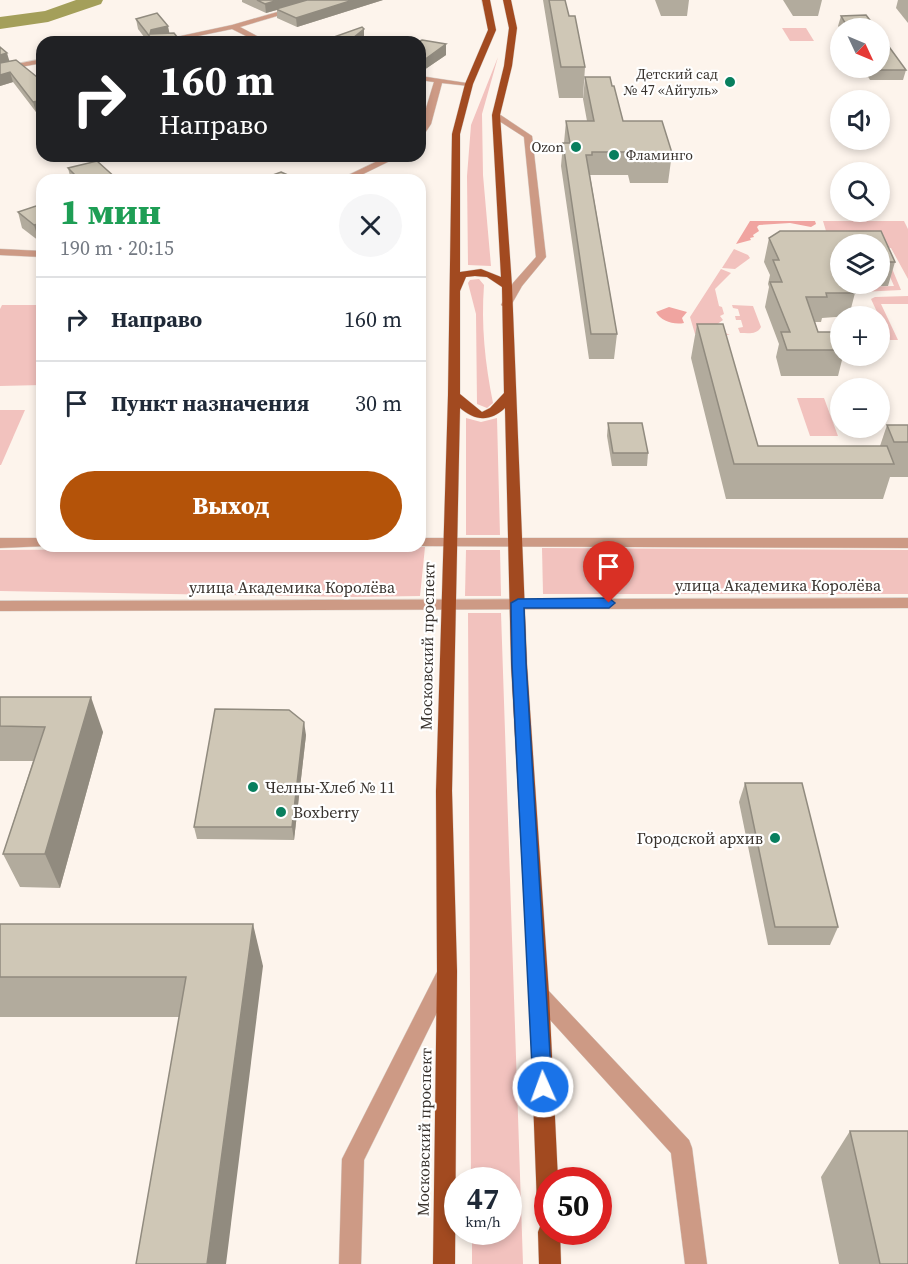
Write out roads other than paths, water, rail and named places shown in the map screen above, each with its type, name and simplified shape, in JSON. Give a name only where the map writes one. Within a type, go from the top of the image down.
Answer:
[{"type":"main road","name":"Московский проспект","points":[[444,1264],[447,971],[444,791],[454,395],[456,134],[470,84],[492,30],[486,0]]},
{"type":"main road","points":[[507,0],[513,28],[508,66],[496,115],[507,286],[519,664],[539,994],[546,1167]]},
{"type":"main road","points":[[453,294],[461,275],[478,270],[492,274],[507,286]]},
{"type":"main road","points":[[454,395],[473,414],[483,417],[496,413],[510,395]]},
{"type":"main road","points":[[549,1245],[550,1264]]},
{"type":"street","points":[[187,36],[233,27],[327,0]]},
{"type":"street","points":[[233,27],[252,36]]},
{"type":"street","points":[[0,69],[36,62]]},
{"type":"street","points":[[426,79],[470,84]]},
{"type":"street","points":[[426,125],[439,80]]},
{"type":"street","points":[[496,115],[528,136],[541,257],[517,285],[506,304]]},
{"type":"street","points":[[356,174],[382,162]]},
{"type":"street","points":[[0,252],[36,254]]},
{"type":"street","points":[[0,543],[36,543]]},
{"type":"street","points":[[426,543],[908,543]]},
{"type":"street","name":"улица Академика Королёва","points":[[0,606],[908,603]]},
{"type":"street","points":[[350,1264],[353,1159],[447,971]]},
{"type":"street","points":[[539,994],[681,1148],[696,1264]]},
{"type":"waterway","points":[[0,23],[48,16],[94,0]]},
{"type":"place","name":"Детский сад № 47 «Айгуль»","points":[[730,82]]},
{"type":"place","name":"Ozon","points":[[576,147]]},
{"type":"place","name":"Фламинго","points":[[614,155]]},
{"type":"place","name":"Челны-Хлеб № 11","points":[[253,787]]},
{"type":"place","name":"Boxberry","points":[[281,812]]},
{"type":"place","name":"Городской архив","points":[[775,838]]}]
